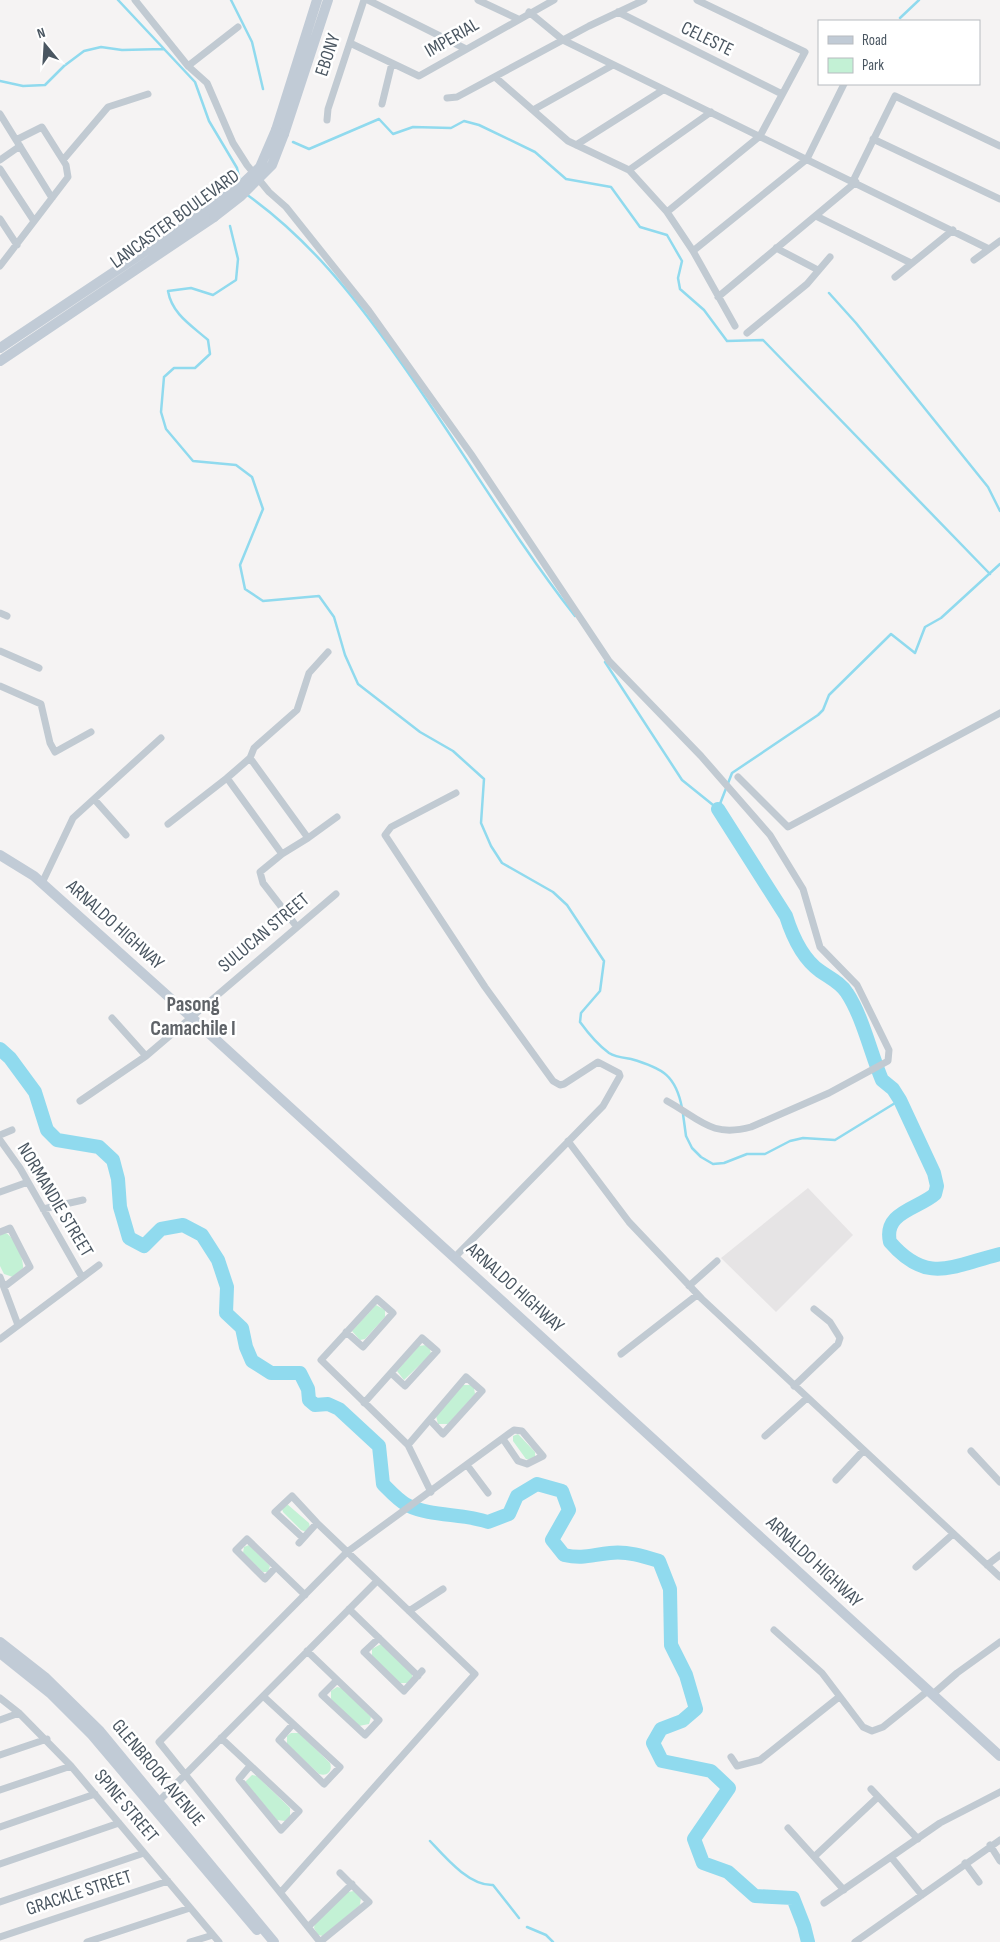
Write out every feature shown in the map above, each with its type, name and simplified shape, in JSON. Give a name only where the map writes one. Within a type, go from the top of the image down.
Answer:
[{"type":"main road","name":"LANCASTER BOULEVARD","points":[[0,348],[241,196],[266,172],[272,165],[317,0]]},
{"type":"main road","name":"LANCASTER BOULEVARD","points":[[280,132],[328,0]]},
{"type":"main road","name":"LANCASTER BOULEVARD","points":[[0,361],[212,213]]},
{"type":"main road","name":"ARNALDO HIGHWAY","points":[[0,855],[38,879],[455,1257],[1000,1756]]},
{"type":"main road","name":"GLENBROOK AVENUE","points":[[0,1642],[46,1678],[79,1709],[159,1802],[274,1942]]},
{"type":"main road","name":"GLENBROOK AVENUE","points":[[0,1653],[50,1693],[92,1735],[266,1942]]},
{"type":"street","points":[[135,0],[188,66],[208,83],[233,143],[247,165],[269,192],[286,207],[374,319],[471,454],[609,661],[724,782],[770,835],[802,888],[820,947],[857,985],[889,1050],[888,1061],[883,1065],[751,1128],[733,1132],[714,1130],[667,1101]]},
{"type":"street","name":"EBONY","points":[[327,120],[328,109],[364,0]]},
{"type":"street","points":[[368,0],[466,49]]},
{"type":"street","points":[[478,0],[518,19]]},
{"type":"street","name":"IMPERIAL","points":[[392,63],[419,76],[529,12],[554,0]]},
{"type":"street","points":[[447,98],[457,98],[562,40],[644,0]]},
{"type":"street","points":[[666,212],[760,136],[804,52],[697,0]]},
{"type":"street","points":[[529,12],[562,40],[854,181],[989,249]]},
{"type":"street","name":"CELESTE","points":[[618,12],[782,94]]},
{"type":"street","points":[[188,66],[238,27]]},
{"type":"street","points":[[350,42],[392,63],[382,104]]},
{"type":"street","points":[[533,110],[613,65]]},
{"type":"street","points":[[495,77],[568,141],[628,170],[666,212],[693,251],[734,326]]},
{"type":"street","points":[[693,251],[807,158],[844,85]]},
{"type":"street","points":[[576,144],[663,90]]},
{"type":"street","points":[[63,160],[108,107],[148,94]]},
{"type":"street","points":[[718,297],[816,216],[854,181],[895,96],[1000,146]]},
{"type":"street","points":[[628,170],[711,112]]},
{"type":"street","points":[[0,114],[52,198]]},
{"type":"street","points":[[0,160],[18,143],[42,127],[63,160],[68,177],[0,266]]},
{"type":"street","points":[[874,138],[1000,199]]},
{"type":"street","points":[[0,169],[34,221]]},
{"type":"street","points":[[816,216],[911,263]]},
{"type":"street","points":[[0,218],[16,244]]},
{"type":"street","points":[[895,276],[953,230]]},
{"type":"street","points":[[974,260],[1000,241]]},
{"type":"street","points":[[776,248],[818,270]]},
{"type":"street","points":[[747,332],[807,284],[830,257]]},
{"type":"street","points":[[0,651],[39,668]]},
{"type":"street","points":[[168,824],[250,758],[254,748],[297,710],[309,673],[328,652]]},
{"type":"street","points":[[0,686],[41,704],[50,743],[55,752],[92,732]]},
{"type":"street","points":[[738,776],[788,827],[1000,713]]},
{"type":"street","points":[[38,879],[73,818],[161,738]]},
{"type":"street","points":[[250,758],[308,838]]},
{"type":"street","points":[[227,778],[282,854]]},
{"type":"street","points":[[455,1257],[603,1106],[620,1079],[620,1073],[598,1062],[564,1084],[560,1085],[553,1081],[485,986],[385,835],[391,827],[456,792]]},
{"type":"street","points":[[94,799],[126,835]]},
{"type":"street","points":[[297,928],[260,877],[260,872],[282,854],[337,817]]},
{"type":"street","name":"SULUCAN STREET","points":[[80,1101],[146,1056],[190,1016],[336,894]]},
{"type":"street","points":[[112,1018],[146,1056]]},
{"type":"street","points":[[0,1135],[12,1130]]},
{"type":"street","name":"NORMANDIE STREET","points":[[0,1140],[28,1182],[82,1277]]},
{"type":"street","points":[[568,1141],[629,1222],[697,1295],[1000,1577]]},
{"type":"street","points":[[0,1192],[28,1182]]},
{"type":"street","points":[[43,1209],[83,1200]]},
{"type":"street","points":[[0,1232],[10,1228],[30,1267],[4,1287]]},
{"type":"street","points":[[690,1286],[717,1261]]},
{"type":"street","points":[[0,1340],[98,1265]]},
{"type":"street","points":[[0,1277],[18,1325]]},
{"type":"street","points":[[621,1354],[697,1295]]},
{"type":"street","points":[[346,1332],[363,1348],[393,1313],[378,1299],[346,1332],[320,1360],[408,1445],[431,1492]]},
{"type":"street","points":[[794,1386],[838,1344],[840,1338],[830,1322],[814,1309]]},
{"type":"street","points":[[364,1403],[422,1338],[438,1351],[405,1386],[391,1373]]},
{"type":"street","points":[[408,1445],[466,1376],[482,1391],[443,1434],[430,1420]]},
{"type":"street","points":[[765,1436],[807,1398]]},
{"type":"street","points":[[340,1873],[369,1902],[320,1942],[186,1774],[158,1742],[347,1552],[503,1439],[518,1429],[541,1452],[542,1456],[527,1464],[518,1461],[503,1439]]},
{"type":"street","points":[[836,1480],[863,1451]]},
{"type":"street","points":[[971,1452],[1000,1482]]},
{"type":"street","points":[[467,1465],[488,1493]]},
{"type":"street","points":[[281,1892],[475,1674],[317,1524],[292,1496],[276,1512],[301,1541],[317,1524]]},
{"type":"street","points":[[916,1567],[953,1534]]},
{"type":"street","points":[[276,1567],[265,1579],[236,1550],[248,1539],[305,1595]]},
{"type":"street","points":[[987,1565],[1000,1555]]},
{"type":"street","points":[[159,1802],[377,1580]]},
{"type":"street","points":[[409,1611],[443,1588]]},
{"type":"street","points":[[349,1609],[420,1673],[404,1691],[364,1652],[379,1638]]},
{"type":"street","points":[[774,1630],[822,1673],[863,1727],[872,1731],[883,1727],[1000,1642]]},
{"type":"street","points":[[307,1651],[379,1720],[365,1735],[322,1695],[337,1680]]},
{"type":"street","points":[[263,1696],[294,1724],[340,1767],[324,1784],[279,1740],[294,1724]]},
{"type":"street","points":[[731,1757],[737,1766],[760,1760],[839,1697]]},
{"type":"street","name":"SPINE STREET","points":[[0,1698],[20,1713],[47,1739],[219,1942]]},
{"type":"street","points":[[0,1720],[20,1713]]},
{"type":"street","points":[[221,1738],[299,1811],[281,1830],[239,1779],[250,1766]]},
{"type":"street","points":[[0,1755],[47,1739]]},
{"type":"street","points":[[0,1790],[71,1766]]},
{"type":"street","points":[[871,1789],[918,1838]]},
{"type":"street","points":[[824,1903],[940,1823],[1000,1792]]},
{"type":"street","points":[[0,1827],[95,1794]]},
{"type":"street","points":[[815,1856],[878,1797]]},
{"type":"street","points":[[0,1864],[119,1823]]},
{"type":"street","points":[[788,1828],[844,1890]]},
{"type":"street","points":[[855,1942],[990,1845],[1000,1840]]},
{"type":"street","points":[[990,1845],[1000,1861]]},
{"type":"street","points":[[0,1902],[144,1853]]},
{"type":"street","points":[[891,1857],[922,1895]]},
{"type":"street","points":[[965,1863],[979,1882]]},
{"type":"street","name":"GRACKLE STREET","points":[[0,1937],[168,1881]]},
{"type":"street","points":[[309,1926],[352,1884]]},
{"type":"street","points":[[87,1942],[190,1908]]},
{"type":"street","points":[[190,1942],[213,1934]]},
{"type":"shaded area","points":[[808,1188],[853,1235],[776,1312],[721,1258]]},
{"type":"green space","points":[[6,1233],[16,1244],[23,1264],[23,1268],[13,1277],[4,1274],[0,1266],[0,1234]]},
{"type":"green space","points":[[376,1305],[385,1310],[385,1317],[365,1339],[360,1340],[352,1331]]},
{"type":"green space","points":[[426,1345],[430,1349],[431,1354],[404,1380],[397,1371],[419,1346]]},
{"type":"green space","points":[[463,1385],[471,1385],[474,1388],[475,1394],[448,1424],[438,1424],[436,1416]]},
{"type":"green space","points":[[518,1434],[535,1452],[535,1458],[531,1460],[526,1459],[513,1441],[513,1436]]},
{"type":"green space","points":[[287,1504],[309,1523],[310,1527],[306,1532],[301,1530],[283,1512],[282,1509]]},
{"type":"green space","points":[[249,1545],[270,1566],[268,1572],[263,1572],[243,1553],[244,1547]]},
{"type":"green space","points":[[381,1644],[412,1674],[412,1679],[408,1683],[400,1683],[372,1656],[372,1649]]},
{"type":"green space","points":[[337,1687],[342,1688],[371,1717],[369,1724],[359,1726],[331,1699],[331,1691]]},
{"type":"green space","points":[[291,1733],[299,1733],[330,1763],[331,1769],[329,1773],[325,1775],[319,1774],[287,1744],[287,1736]]},
{"type":"green space","points":[[252,1775],[257,1776],[290,1808],[290,1816],[285,1821],[277,1820],[245,1782]]},
{"type":"green space","points":[[354,1891],[361,1897],[360,1905],[323,1936],[318,1935],[314,1928],[315,1923],[348,1892]]},
{"type":"waterway","points":[[118,0],[195,82],[209,121],[237,168],[240,181]]},
{"type":"waterway","points":[[231,0],[252,42],[263,89]]},
{"type":"waterway","points":[[900,18],[919,0]]},
{"type":"waterway","points":[[0,81],[23,86],[45,85],[64,66],[84,51],[101,47],[122,50],[164,49]]},
{"type":"waterway","points":[[293,142],[309,149],[379,119],[393,134],[413,127],[451,128],[464,121],[479,125],[535,152],[566,179],[611,187],[640,227],[667,235],[682,261],[678,278],[680,289],[704,310],[727,341],[763,340],[990,574]]},
{"type":"waterway","points":[[246,194],[290,229],[347,290],[381,334],[528,552],[575,616]]},
{"type":"waterway","points":[[230,226],[238,259],[236,280],[213,295],[191,288],[168,291],[178,313],[208,340],[210,354],[195,368],[174,368],[164,377],[161,412],[166,429],[193,461],[236,465],[252,477],[263,509],[240,565],[245,589],[263,601],[319,596],[334,617],[345,655],[358,684],[420,732],[453,751],[484,779],[481,823],[491,846],[502,863],[553,892],[567,905],[604,961],[600,991],[581,1013],[580,1022],[593,1039],[609,1053],[652,1066],[666,1075],[676,1088],[682,1108]]},
{"type":"waterway","points":[[829,293],[856,323],[988,487],[1000,511]]},
{"type":"waterway","points":[[605,662],[682,780],[718,809],[732,773],[818,715],[823,710],[829,695],[891,634],[915,653],[925,627],[941,618],[1000,564]]},
{"type":"waterway","points":[[718,809],[786,916],[791,931],[803,953],[814,966],[842,986],[847,993],[862,1023],[882,1080],[893,1089],[900,1100],[934,1173],[937,1186],[935,1194],[897,1218],[889,1232],[890,1242],[903,1255],[916,1264],[928,1268],[954,1267],[1000,1254]]},
{"type":"waterway","points":[[0,1049],[10,1058],[35,1092],[47,1130],[57,1140],[99,1147],[113,1160],[118,1179],[120,1207],[129,1238],[144,1246],[161,1229],[183,1225],[202,1235],[218,1260],[227,1287],[226,1313],[242,1328],[246,1347],[252,1361],[271,1373],[300,1373],[308,1389],[309,1400],[315,1405],[328,1404],[339,1409],[379,1446],[383,1484],[400,1501],[416,1509],[488,1522],[509,1514],[517,1496],[537,1484],[562,1491],[569,1510],[552,1540],[564,1555],[582,1557],[610,1553],[629,1553],[659,1561],[670,1589],[671,1645],[686,1675],[696,1709],[682,1721],[661,1729],[653,1743],[662,1761],[711,1771],[729,1788],[694,1839],[703,1863],[728,1872],[755,1896],[793,1898],[808,1942]]},
{"type":"waterway","points":[[683,1114],[686,1136],[692,1148],[701,1157],[713,1164],[724,1163],[747,1154],[765,1154],[790,1141],[803,1138],[835,1140],[900,1100]]},
{"type":"waterway","points":[[430,1841],[466,1876],[475,1881],[493,1885],[519,1918]]},
{"type":"waterway","points":[[527,1927],[546,1935],[553,1942]]},
{"type":"district","name":"Pasong Camachile I","points":[[193,1016]]}]
